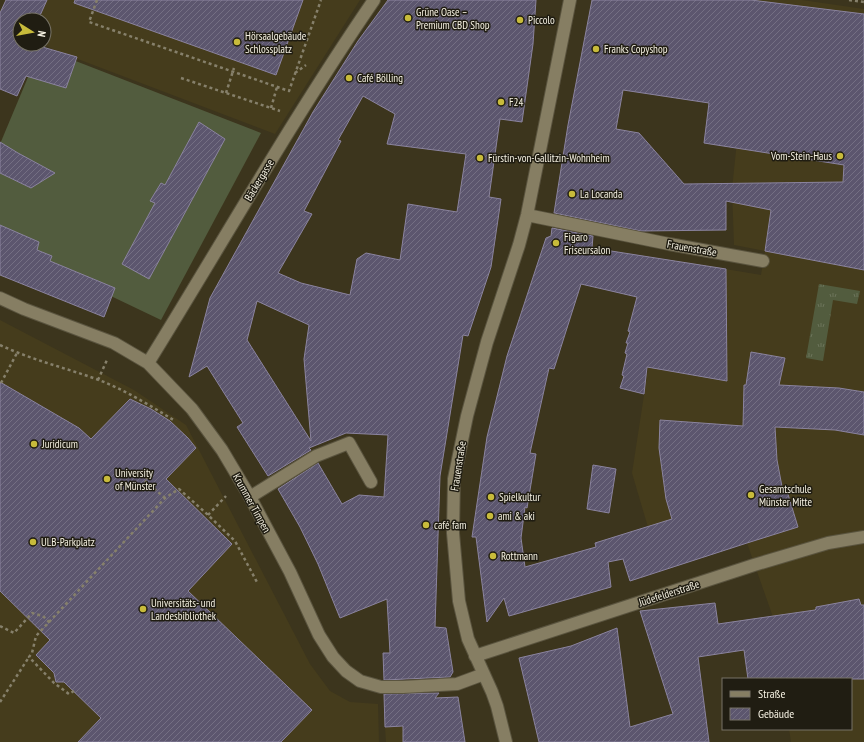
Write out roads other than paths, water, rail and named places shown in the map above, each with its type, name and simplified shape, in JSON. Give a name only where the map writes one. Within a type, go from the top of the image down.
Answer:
[{"type":"street","name":"Bäckergasse","points":[[148,363],[297,117],[374,0]]},
{"type":"street","name":"Frauenstraße","points":[[506,742],[497,706],[468,639],[459,601],[453,533],[454,479],[467,416],[487,342],[519,245],[527,215],[570,0]]},
{"type":"street","name":"Frauenstraße","points":[[527,215],[669,244],[763,261]]},
{"type":"street","name":"Krummer Timpen","points":[[0,298],[24,309],[114,343],[148,363],[192,409],[222,450],[250,497],[290,572],[319,635],[333,657],[346,671],[360,681],[381,687],[457,684],[484,674]]},
{"type":"street","points":[[250,497],[316,456],[349,443],[371,482]]},
{"type":"street","name":"Jüdefelderstraße","points":[[475,656],[754,565],[828,543],[864,537]]},
{"type":"place","name":"Grüne Oase – Premium CBD Shop","points":[[408,18]]},
{"type":"place","name":"Piccolo","points":[[520,20]]},
{"type":"place","name":"Hörsaalgebäude Schlossplatz","points":[[237,42]]},
{"type":"place","name":"Franks Copyshop","points":[[596,49]]},
{"type":"place","name":"Café Bölling","points":[[349,78]]},
{"type":"place","name":"F24","points":[[501,102]]},
{"type":"place","name":"Vom-Stein-Haus","points":[[840,156]]},
{"type":"place","name":"Fürstin-von-Gallitzin-Wohnheim","points":[[480,158]]},
{"type":"place","name":"La Locanda","points":[[572,194]]},
{"type":"place","name":"Figaro Friseursalon","points":[[556,243]]},
{"type":"place","name":"Juridicum","points":[[34,444]]},
{"type":"place","name":"University of Münster","points":[[107,479]]},
{"type":"place","name":"Gesamtschule Münster Mitte","points":[[751,495]]},
{"type":"place","name":"Spielkultur","points":[[491,497]]},
{"type":"place","name":"ami & aki","points":[[490,516]]},
{"type":"place","name":"café fam","points":[[426,525]]},
{"type":"place","name":"ULB-Parkplatz","points":[[33,542]]},
{"type":"place","name":"Rottmann","points":[[493,556]]},
{"type":"place","name":"Universitäts- und Landesbibliothek","points":[[143,609]]}]
